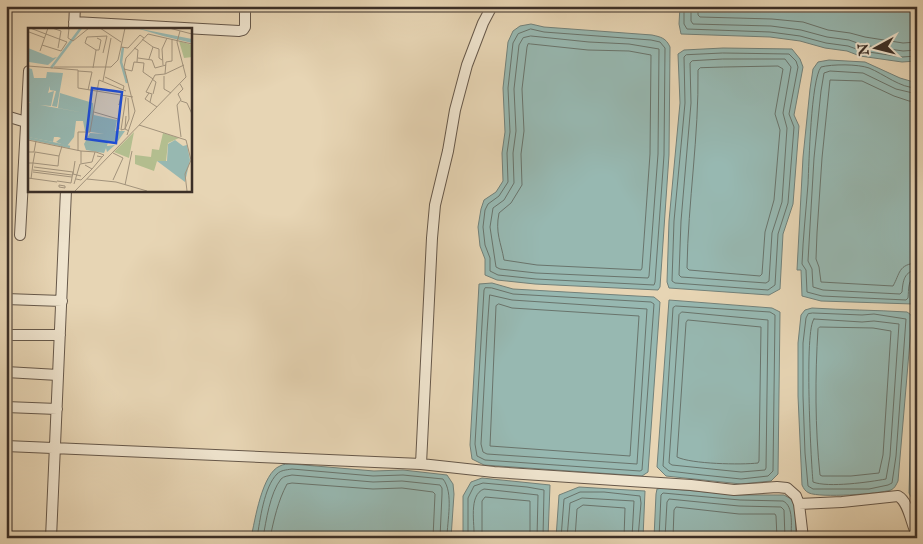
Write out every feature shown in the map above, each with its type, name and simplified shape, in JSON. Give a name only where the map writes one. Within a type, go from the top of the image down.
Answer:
[{"type":"street","points":[[75,6],[74,26],[140,28]]},
{"type":"street","points":[[191,30],[243,30],[245,27],[245,6]]},
{"type":"street","points":[[420,464],[435,205],[455,110],[467,65],[492,6]]},
{"type":"street","points":[[20,235],[28,88]]},
{"type":"street","points":[[6,116],[26,122]]},
{"type":"street","points":[[51,538],[66,191]]},
{"type":"street","points":[[6,299],[62,301]]},
{"type":"street","points":[[6,335],[60,335]]},
{"type":"street","points":[[6,372],[58,375]]},
{"type":"street","points":[[6,407],[56,409]]},
{"type":"street","points":[[6,446],[420,464],[494,472],[691,485],[734,490],[787,488],[792,492],[799,504],[803,538]]},
{"type":"street","points":[[799,504],[898,496],[902,498],[917,535]]},
{"type":"water","points":[[680,6],[917,6],[917,61],[902,62],[860,56],[847,51],[825,48],[800,41],[770,37],[681,34],[679,24]]},
{"type":"water","points":[[531,24],[544,27],[652,35],[663,38],[670,47],[669,155],[660,287],[658,290],[535,284],[497,280],[485,275],[485,259],[480,246],[478,227],[484,200],[496,192],[503,181],[502,153],[505,132],[503,88],[508,42],[513,31],[520,26]]},
{"type":"water","points":[[723,48],[792,49],[800,59],[803,67],[794,115],[799,126],[793,204],[783,234],[780,289],[769,295],[669,288],[667,282],[669,221],[680,103],[678,54],[684,50]]},
{"type":"water","points":[[829,60],[865,62],[900,78],[917,83],[917,258],[913,304],[821,301],[802,296],[801,270],[797,270],[803,157],[810,89],[813,69],[818,62]]},
{"type":"water","points":[[492,283],[513,289],[654,297],[660,302],[648,472],[642,476],[484,465],[472,459],[470,445],[479,284]]},
{"type":"water","points":[[669,300],[772,308],[780,312],[778,474],[771,481],[741,484],[666,476],[657,467]]},
{"type":"water","points":[[812,308],[907,312],[912,317],[898,481],[891,490],[863,494],[825,495],[809,493],[802,485],[798,343],[801,315],[805,310]]},
{"type":"water","points":[[917,355],[917,508],[909,493],[911,421]]},
{"type":"water","points":[[292,464],[374,471],[403,470],[447,475],[453,484],[454,494],[451,538],[251,538],[260,498],[268,478],[280,466]]},
{"type":"water","points":[[482,478],[550,485],[548,538],[463,538],[463,496],[471,482]]},
{"type":"water","points":[[579,487],[645,491],[643,538],[556,538],[559,495]]},
{"type":"water","points":[[657,489],[740,495],[784,495],[791,499],[795,507],[796,538],[654,538],[656,494]]}]
